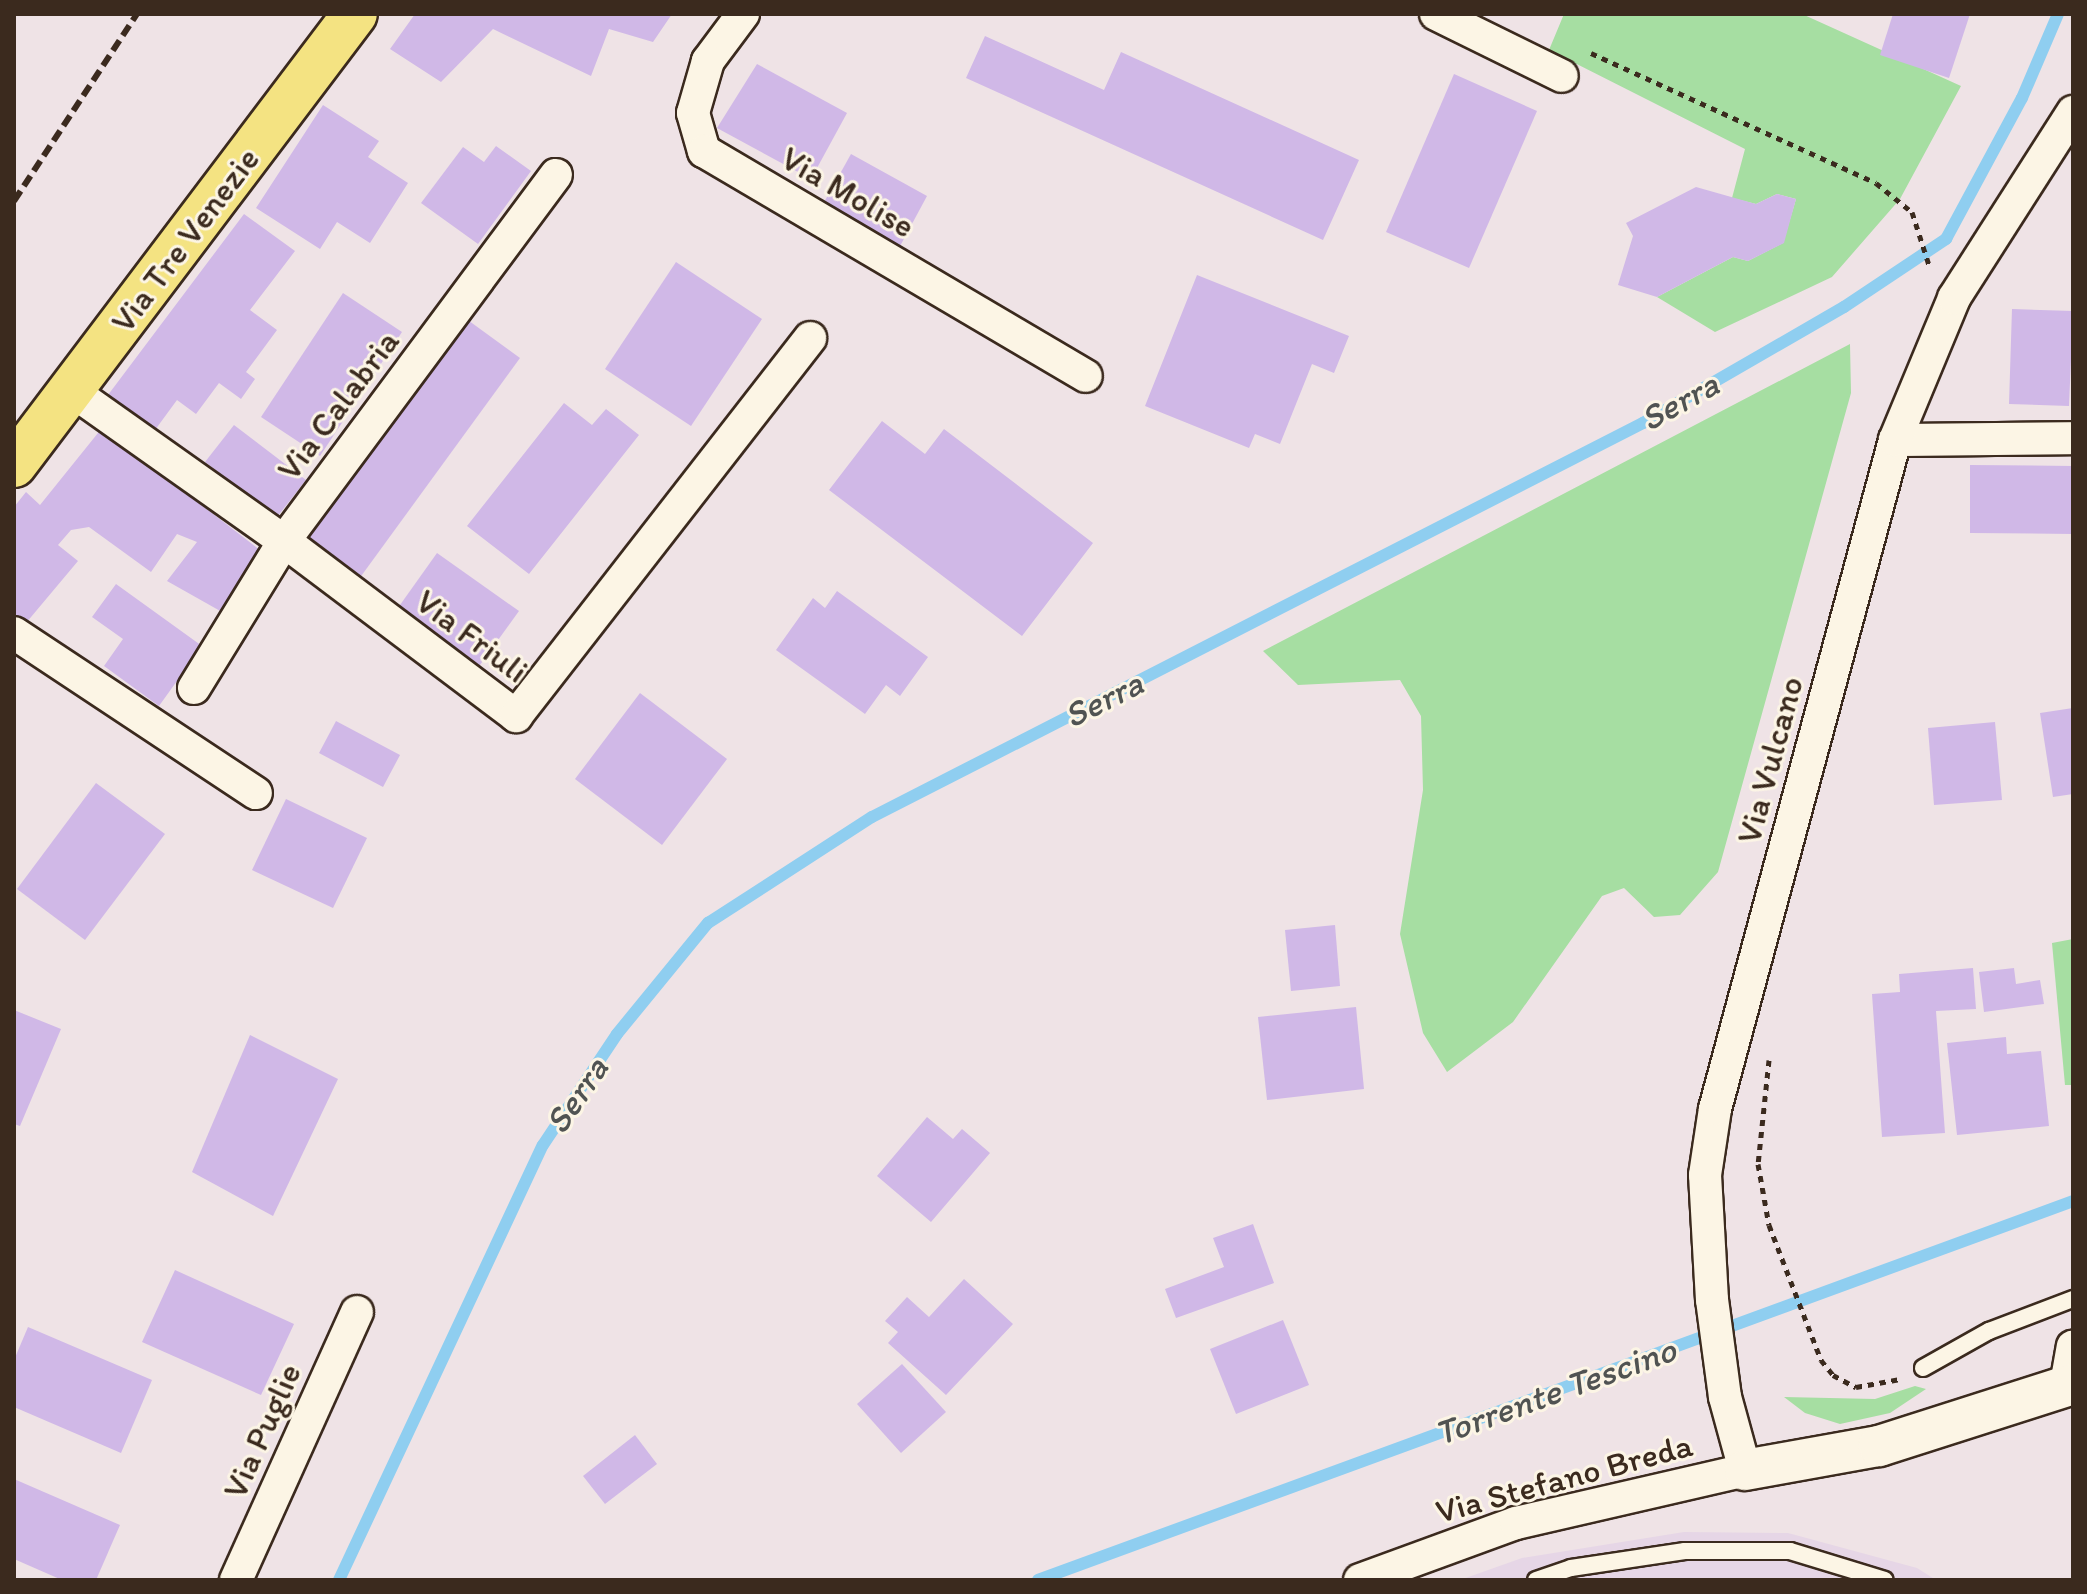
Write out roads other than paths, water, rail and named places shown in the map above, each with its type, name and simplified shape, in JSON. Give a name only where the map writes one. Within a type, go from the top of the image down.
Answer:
[{"type":"main road","name":"Via Tre Venezie","points":[[14,465],[355,14]]},
{"type":"street","name":"Via Molise","points":[[743,14],[708,61],[693,113],[704,151],[1086,376]]},
{"type":"street","points":[[1436,14],[1562,76]]},
{"type":"street","name":"Via Vulcano","points":[[1745,1470],[1725,1397],[1712,1300],[1705,1175],[1715,1109],[1895,440],[1954,298],[2073,112]]},
{"type":"street","name":"Via Calabria","points":[[194,688],[284,541],[556,175]]},
{"type":"street","name":"Via Friuli","points":[[72,391],[284,541],[516,716],[810,338]]},
{"type":"street","points":[[1895,440],[2073,438]]},
{"type":"street","points":[[14,633],[256,793]]},
{"type":"street","name":"Via Puglie","points":[[236,1580],[357,1312]]},
{"type":"street","points":[[1745,1470],[1879,1446],[2071,1372]]},
{"type":"street","name":"Via Stefano Breda","points":[[1360,1580],[1516,1523],[1745,1470]]},
{"type":"lane","points":[[1923,1368],[1989,1331],[2073,1299]]},
{"type":"lane","points":[[1536,1580],[1571,1568],[1685,1551],[1790,1551],[1885,1580]]},
{"type":"waterway","name":"Serra","points":[[339,1580],[543,1145],[617,1034],[708,923],[872,817],[1643,423],[1844,307],[1946,239],[2022,98],[2058,14]]},
{"type":"waterway","name":"Torrente Tescino","points":[[1038,1580],[2073,1201]]},
{"type":"railway","points":[[14,201],[137,14]]}]
